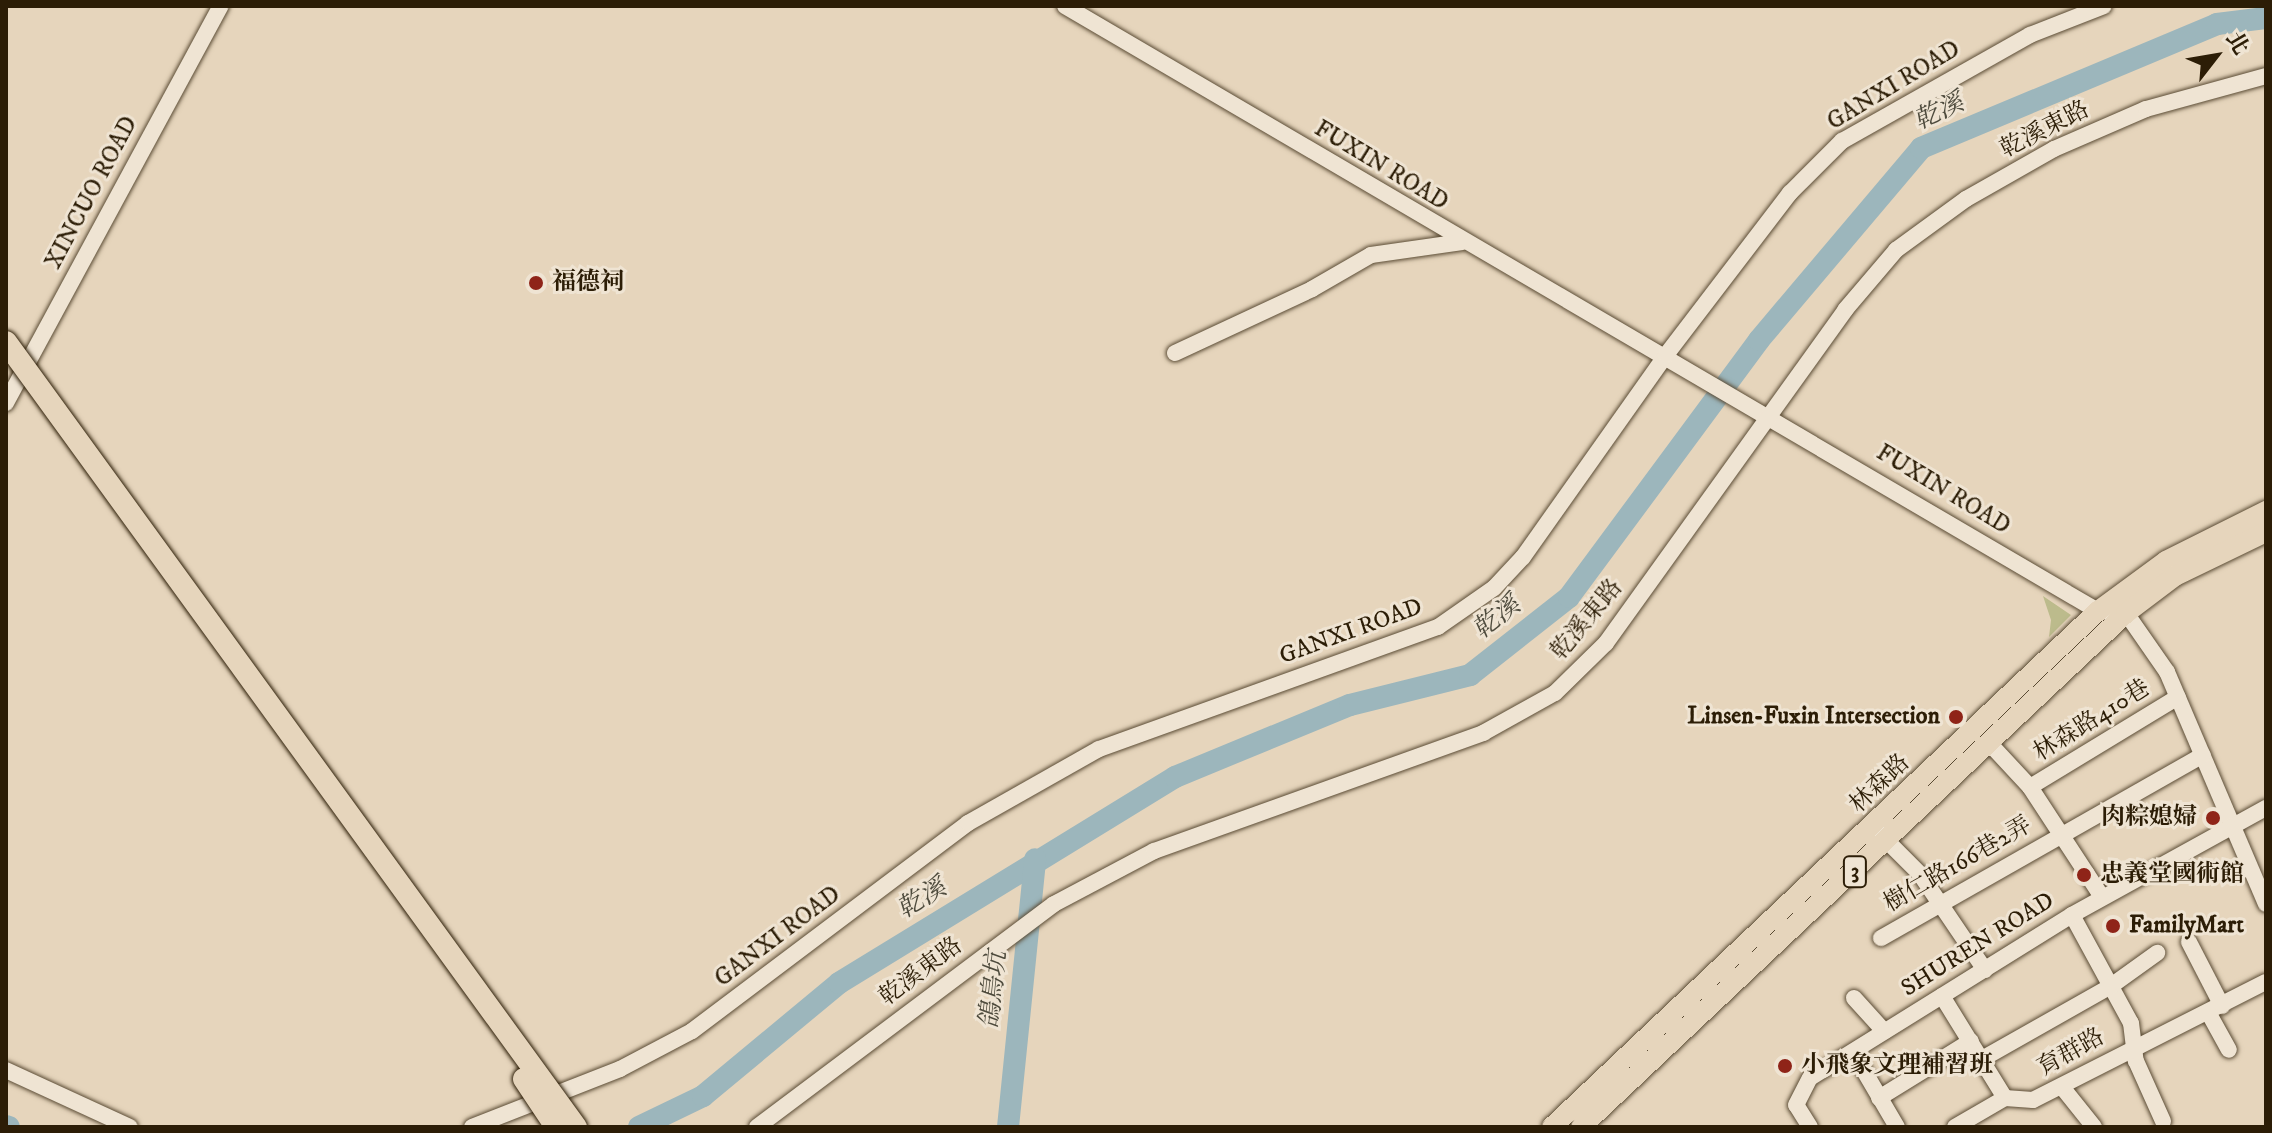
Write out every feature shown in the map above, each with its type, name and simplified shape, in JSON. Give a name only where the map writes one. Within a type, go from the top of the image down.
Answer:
[{"type":"highway","points":[[6,342],[576,1127]]},
{"type":"highway","points":[[6,361],[556,1127]]},
{"type":"main road","name":"林森路","points":[[1581,1127],[1881,834],[2098,611],[2166,561],[2266,511]]},
{"type":"main road","name":"林森路","points":[[1552,1127],[1881,834],[1991,745],[2126,613],[2175,576],[2266,532]]},
{"type":"street","name":"XINCUO ROAD","points":[[6,403],[221,6]]},
{"type":"street","name":"FUXIN ROAD","points":[[1065,6],[1462,242],[1671,358],[2098,611]]},
{"type":"street","name":"GANXI ROAD","points":[[472,1127],[620,1069],[692,1031],[968,823],[1029,785],[1126,738],[1438,627],[1494,588],[1523,557],[1790,193],[1842,141],[2030,35],[2104,6]]},
{"type":"street","name":"乾溪東路","points":[[757,1127],[1010,934],[1054,904],[1154,851],[1483,733],[1555,693],[1606,643],[1766,414],[1896,250],[1966,199],[2054,149],[2146,109],[2266,76]]},
{"type":"street","points":[[1175,353],[1312,289],[1371,255],[1462,242]]},
{"type":"street","points":[[2098,611],[2126,613],[2178,697],[2266,904]]},
{"type":"street","name":"林森路410巷","points":[[2030,787],[2178,697]]},
{"type":"street","points":[[1991,745],[2030,787],[2102,897]]},
{"type":"street","name":"樹仁路166巷2弄","points":[[1881,938],[1939,901],[2203,755]]},
{"type":"street","name":"SHUREN ROAD","points":[[1810,1127],[1796,1105],[1810,1078],[2102,897],[2233,822],[2266,808]]},
{"type":"street","points":[[1881,834],[1939,901],[1985,970]]},
{"type":"street","points":[[2072,915],[2111,986],[2137,1044],[2136,1061],[2163,1121]]},
{"type":"street","points":[[2189,942],[2229,1050]]},
{"type":"street","points":[[1982,1059],[2111,986],[2157,953]]},
{"type":"street","name":"育群路","points":[[2005,1098],[2033,1100],[2137,1044],[2266,982]]},
{"type":"street","points":[[1942,996],[2005,1098],[1955,1127]]},
{"type":"street","points":[[1854,998],[1884,1031]]},
{"type":"street","points":[[1879,1098],[1971,1041]]},
{"type":"street","points":[[1853,1052],[1897,1127]]},
{"type":"street","points":[[6,1070],[130,1127]]},
{"type":"street","points":[[2062,1087],[2094,1127]]},
{"type":"shaded area","points":[[2043,596],[2071,615],[2049,637],[2051,620]]},
{"type":"waterway","name":"乾溪","points":[[639,1127],[703,1096],[839,983],[1175,777],[1350,705],[1470,675],[1569,597],[1759,340],[1921,148],[2217,24],[2266,18]]},
{"type":"waterway","name":"鴿鳥坑","points":[[1008,1127],[1035,859]]},
{"type":"place","name":"福德祠","points":[[536,283]]},
{"type":"place","name":"Linsen-Fuxin Intersection","points":[[1956,717]]},
{"type":"place","name":"肉粽媳婦","points":[[2213,818]]},
{"type":"place","name":"忠義堂國術館","points":[[2084,875]]},
{"type":"place","name":"FamilyMart","points":[[2113,926]]},
{"type":"place","name":"小飛象文理補習班","points":[[1785,1066]]}]
